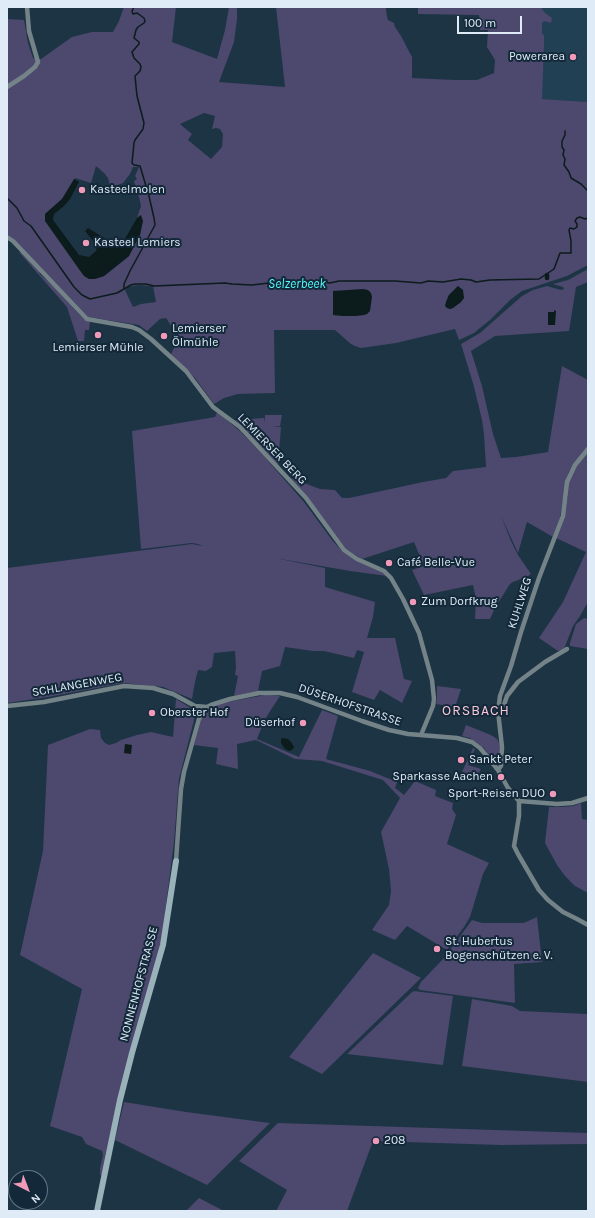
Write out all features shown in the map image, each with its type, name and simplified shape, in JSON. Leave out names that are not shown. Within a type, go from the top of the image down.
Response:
[{"type":"street","points":[[7,87],[24,76],[35,67],[38,62],[29,32],[27,7]]},
{"type":"street","name":"LEMIERSER BERG","points":[[7,237],[13,241],[87,319],[132,326],[151,339],[186,371],[214,407],[240,427],[301,493],[344,550],[357,559],[384,571],[391,578],[419,633],[432,680],[434,699],[433,706],[421,735]]},
{"type":"street","name":"KUHLWEG","points":[[498,770],[501,766],[502,747],[498,715],[500,696],[546,558],[563,516],[567,482],[575,465],[588,449]]},
{"type":"street","points":[[498,715],[502,711],[508,696],[518,682],[567,648]]},
{"type":"street","name":"SCHLANGENWEG","points":[[7,706],[44,702],[124,686],[153,688],[172,694],[195,706]]},
{"type":"street","name":"DÜSERHOFSTRASSE","points":[[195,706],[207,707],[217,703],[259,693],[280,693],[297,697],[362,722],[390,730],[421,735],[457,738],[472,742],[484,752],[498,770],[508,788],[519,801]]},
{"type":"street","points":[[195,706],[201,715]]},
{"type":"street","name":"NONNENHOFSTRASSE","points":[[97,1211],[120,1100],[163,946],[176,861],[184,772],[201,715],[207,707]]},
{"type":"street","points":[[588,798],[572,803],[557,804],[519,801],[519,816],[514,846],[536,885],[548,900],[563,912],[588,925]]},
{"type":"shaded area","points":[[124,7],[176,7],[172,42],[217,59],[225,30],[229,7],[237,8],[234,42],[219,82],[285,87],[276,7],[393,7],[386,8],[387,17],[388,20],[394,23],[412,57],[412,78],[477,80],[494,73],[495,60],[487,47],[488,30],[480,30],[479,15],[418,14],[418,7],[541,7],[544,12],[552,18],[551,23],[544,21],[542,23],[544,45],[542,99],[588,102],[588,265],[567,276],[522,291],[474,333],[459,340],[455,329],[396,343],[361,348],[351,344],[335,330],[274,330],[275,393],[238,394],[224,398],[214,404],[195,378],[171,354],[174,348],[174,340],[172,327],[166,318],[160,319],[147,331],[139,325],[88,317],[7,234],[7,19],[24,20],[28,43],[33,58],[41,59],[72,37],[92,32],[113,32]],"holes":[[[204,113],[215,116],[212,129],[220,129],[223,134],[222,147],[211,159],[188,140],[192,134],[180,124]],[[96,166],[108,178],[110,186],[123,183],[133,167],[139,167],[135,176],[137,179],[134,181],[141,206],[137,218],[141,215],[129,256],[104,276],[94,279],[45,220],[45,214],[62,199],[75,178],[91,183]],[[138,285],[153,286],[156,302],[141,304],[133,307],[125,290],[128,287]],[[458,286],[461,302],[450,309],[446,302],[449,295]]]},
{"type":"shaded area","points":[[537,7],[588,7],[588,102],[539,99],[539,53],[542,23]]},
{"type":"shaded area","points":[[74,179],[79,182],[70,199],[54,214],[53,220],[79,255],[89,257],[96,251],[97,246],[85,231],[88,228],[118,245],[122,244],[137,218],[141,215],[143,221],[140,235],[129,256],[104,276],[95,279],[89,279],[84,276],[45,221],[45,214],[62,199]]},
{"type":"shaded area","points":[[19,252],[21,252],[39,271],[40,274],[84,319],[90,322],[89,330],[85,330],[84,341],[78,341],[67,307]]},
{"type":"shaded area","points":[[588,269],[588,282],[576,287],[569,331],[495,336],[471,351],[482,386],[493,434],[501,458],[548,452],[562,366],[588,380],[588,446],[569,472],[566,480],[560,518],[553,537],[527,522],[518,553],[501,516],[518,555],[531,574],[510,584],[496,606],[490,619],[475,619],[476,599],[473,585],[424,595],[412,570],[424,566],[414,542],[362,559],[346,549],[291,478],[320,489],[335,490],[342,498],[349,498],[446,478],[453,471],[486,467],[482,420],[461,344],[480,333],[522,296],[533,290],[547,286],[561,290],[564,289],[563,287],[553,284],[568,280]]},
{"type":"shaded area","points":[[458,286],[463,290],[464,298],[453,308],[447,308],[445,306],[449,295]]},
{"type":"shaded area","points":[[368,290],[372,297],[370,311],[367,314],[356,316],[333,315],[333,291]]},
{"type":"shaded area","points":[[554,310],[556,311],[555,325],[548,325],[548,312],[554,312]]},
{"type":"shaded area","points":[[217,412],[240,431],[262,454],[304,502],[342,551],[359,562],[387,576],[275,558],[325,568],[325,587],[375,602],[373,617],[367,638],[395,638],[404,679],[412,681],[402,703],[380,690],[374,700],[352,692],[364,652],[357,650],[354,658],[324,651],[285,647],[280,666],[262,671],[258,691],[234,696],[238,676],[235,675],[235,651],[214,653],[212,667],[206,671],[198,670],[192,699],[163,687],[123,683],[7,703],[7,568],[192,544],[203,546],[192,543],[141,549],[132,431],[215,417]]},
{"type":"shaded area","points":[[265,415],[282,415],[280,426],[272,426],[281,427],[278,465],[235,420],[264,418],[265,422]]},
{"type":"shaded area","points":[[588,451],[588,602],[573,626],[564,649],[558,651],[539,638],[563,602],[586,552],[556,538],[566,499],[568,497],[566,495],[568,482],[576,466]]},
{"type":"shaded area","points":[[584,618],[588,619],[588,649],[570,646],[576,624]]},
{"type":"shaded area","points":[[437,686],[461,689],[455,707],[436,704]]},
{"type":"shaded area","points":[[266,695],[280,696],[265,719],[257,739],[299,757],[322,710],[338,716],[326,759],[370,771],[397,782],[395,788],[404,795],[415,781],[436,790],[435,796],[453,803],[452,809],[456,815],[447,844],[489,863],[483,874],[470,917],[447,950],[407,926],[395,940],[372,930],[389,905],[391,891],[389,869],[381,832],[400,798],[383,780],[322,761],[295,759],[256,740],[237,744],[238,769],[216,764],[218,748],[194,745],[201,719],[208,709],[226,702]]},
{"type":"shaded area","points":[[176,699],[189,707],[195,716],[179,779],[174,842],[161,945],[103,1179],[100,1174],[103,1155],[102,1151],[86,1144],[82,1137],[50,1126],[82,989],[20,955],[43,851],[48,745],[90,729],[100,730],[101,738],[109,745],[137,735],[151,732],[173,737]]},
{"type":"shaded area","points":[[466,725],[497,739],[500,745],[499,762],[496,764],[484,748],[470,738],[462,736]]},
{"type":"shaded area","points":[[281,739],[288,739],[291,742],[294,747],[293,749],[290,751],[285,749],[281,743]]},
{"type":"shaded area","points":[[125,744],[132,745],[131,754],[124,753]]},
{"type":"shaded area","points":[[473,748],[475,749],[468,765],[481,769],[476,778],[462,772]]},
{"type":"shaded area","points":[[581,803],[582,819],[588,820],[588,893],[575,886],[565,876],[545,843],[549,807],[573,806]]},
{"type":"shaded area","points":[[537,917],[542,962],[514,964],[515,1003],[420,990],[418,988],[421,982],[444,958],[472,920],[482,923],[523,923]]},
{"type":"shaded area","points":[[373,953],[421,978],[322,1074],[289,1057]]},
{"type":"shaded area","points":[[414,991],[453,996],[443,1065],[347,1054],[411,993]]},
{"type":"shaded area","points":[[472,999],[512,1006],[520,1011],[588,1014],[588,1082],[462,1066]]},
{"type":"shaded area","points":[[124,1102],[270,1123],[207,1185],[115,1140]]},
{"type":"shaded area","points":[[278,1123],[588,1133],[588,1144],[501,1145],[373,1141],[347,1211],[276,1211],[287,1190],[239,1161]]},
{"type":"shaded area","points":[[199,1198],[224,1211],[186,1211]]},
{"type":"waterway","points":[[124,288],[124,284],[130,271],[155,225],[149,196],[140,166],[132,163],[134,143],[143,129],[144,123],[137,96],[135,76],[140,71],[141,67],[134,58],[132,52],[139,44],[139,42],[134,38],[136,30],[145,21],[144,18],[137,13],[133,14],[132,11],[134,7]]},
{"type":"waterway","points":[[565,131],[562,141],[562,147],[564,150],[563,155],[565,159],[564,165],[571,178],[581,184],[588,191]]},
{"type":"waterway","name":"Selzerbeek","points":[[7,198],[17,208],[24,221],[31,226],[74,287],[82,295],[90,299],[117,293],[135,284],[154,286],[225,283],[252,285],[269,283],[330,283],[339,281],[395,281],[421,283],[428,281],[443,282],[461,279],[476,282],[490,280],[539,279],[554,269],[560,253],[571,253],[569,230],[570,228],[574,229],[577,227],[575,221],[577,218],[588,218]]},
{"type":"place","name":"Powerarea","points":[[573,57]]},
{"type":"place","name":"Kasteelmolen","points":[[82,190]]},
{"type":"place","name":"Kasteel Lemiers","points":[[86,243]]},
{"type":"place","name":"Lemierser Mühle","points":[[98,335]]},
{"type":"place","name":"Lemierser Ölmühle","points":[[164,336]]},
{"type":"place","name":"Café Belle-Vue","points":[[389,563]]},
{"type":"place","name":"Zum Dorfkrug","points":[[413,602]]},
{"type":"place","name":"Oberster Hof","points":[[152,713]]},
{"type":"place","name":"Düserhof","points":[[303,723]]},
{"type":"place","name":"Sankt Peter","points":[[461,760]]},
{"type":"place","name":"Sparkasse Aachen","points":[[501,777]]},
{"type":"place","name":"Sport-Reisen DUO","points":[[553,794]]},
{"type":"place","name":"St. Hubertus Bogenschützen e. V.","points":[[437,949]]},
{"type":"place","name":"208","points":[[376,1141]]},
{"type":"district","name":"ORSBACH","points":[[476,711]]}]
